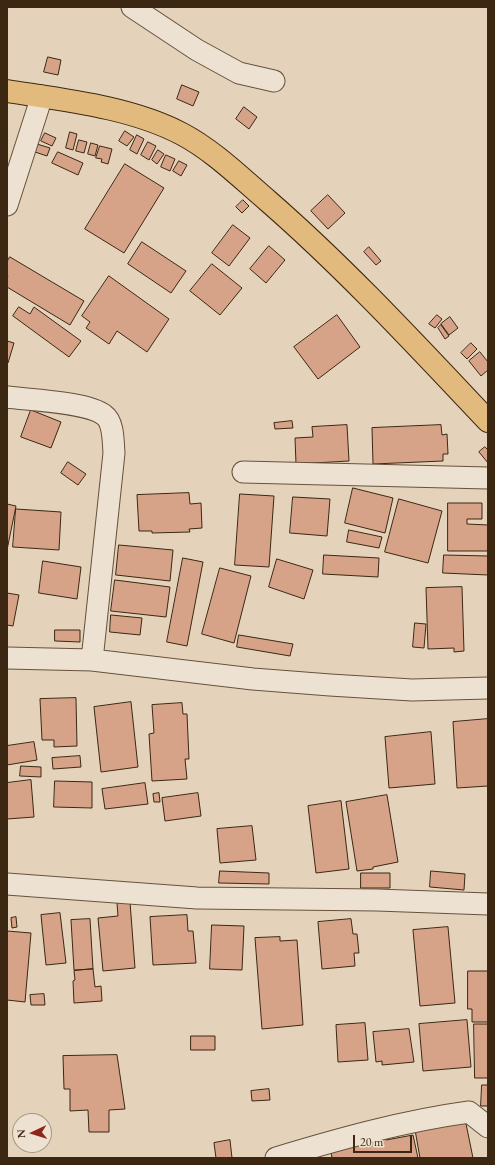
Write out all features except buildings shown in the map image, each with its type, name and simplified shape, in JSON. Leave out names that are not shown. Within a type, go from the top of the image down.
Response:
[{"type":"main road","points":[[7,91],[120,111],[157,122],[183,134],[213,154],[304,233],[408,336],[488,421]]},
{"type":"street","points":[[132,7],[197,50],[239,72],[274,80]]},
{"type":"street","points":[[7,205],[42,96]]},
{"type":"street","points":[[7,397],[87,407],[105,416],[113,430],[114,453],[92,660]]},
{"type":"street","points":[[243,472],[488,478]]},
{"type":"street","points":[[7,658],[92,660],[253,679],[330,685],[412,690],[488,688]]},
{"type":"street","points":[[7,884],[197,898],[377,900],[488,904]]},
{"type":"street","points":[[276,1158],[380,1129],[469,1112],[488,1127]]}]
